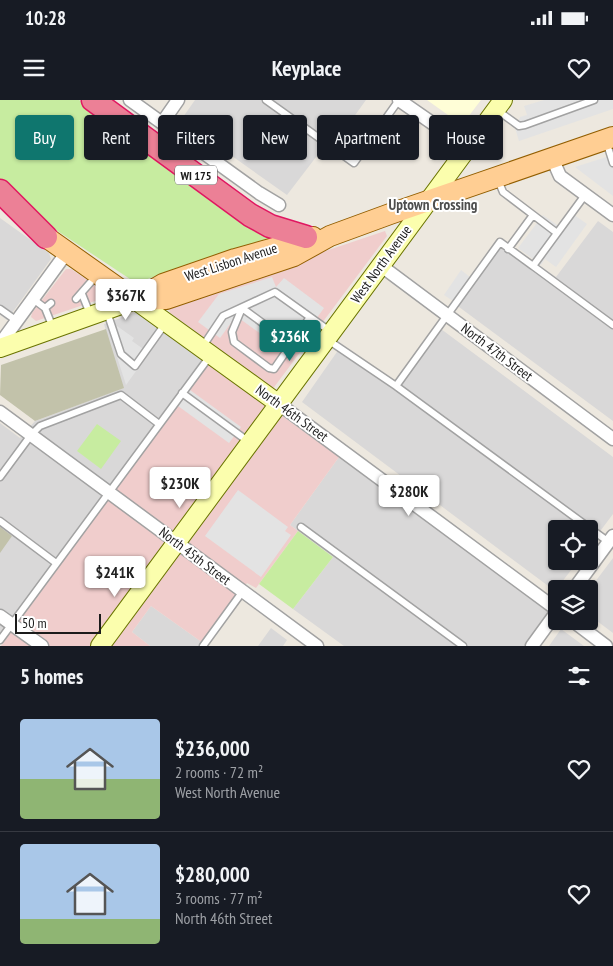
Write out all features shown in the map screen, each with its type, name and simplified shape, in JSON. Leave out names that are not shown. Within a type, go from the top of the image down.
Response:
[{"type":"highway","name":"WI 175","points":[[93,100],[250,215],[270,226],[306,237]]},
{"type":"highway","points":[[0,191],[46,237]]},
{"type":"main road","name":"West Lisbon Avenue","points":[[135,300],[166,299],[294,256],[330,236],[427,200],[609,138]]},
{"type":"main road","name":"West North Avenue","points":[[100,646],[330,336],[427,200],[459,160]]},
{"type":"main road","name":"West Lisbon Avenue","points":[[0,346],[135,300],[163,284],[306,237],[330,236]]},
{"type":"main road","name":"North 46th Street","points":[[46,237],[279,404]]},
{"type":"street","points":[[130,100],[158,119]]},
{"type":"street","points":[[167,115],[178,100]]},
{"type":"street","points":[[399,100],[429,121]]},
{"type":"street","points":[[552,158],[560,176],[612,213]]},
{"type":"street","points":[[214,160],[264,197],[279,205]]},
{"type":"street","name":"North 46th Street","points":[[0,204],[46,237]]},
{"type":"street","points":[[0,346],[67,252]]},
{"type":"street","name":"North 47th Street","points":[[380,265],[613,439]]},
{"type":"street","name":"North 46th Street","points":[[279,404],[548,603]]},
{"type":"street","name":"North 45th Street","points":[[0,412],[317,646]]},
{"type":"street","points":[[581,580],[611,541]]},
{"type":"street","points":[[0,616],[42,646]]},
{"type":"street","points":[[532,646],[548,624]]},
{"type":"street","points":[[585,630],[606,646]]},
{"type":"lane","points":[[266,100],[354,163],[399,100]]},
{"type":"lane","points":[[500,105],[519,126],[594,100]]},
{"type":"lane","points":[[609,138],[613,163]]},
{"type":"lane","points":[[497,176],[503,192],[557,233]]},
{"type":"lane","points":[[533,266],[586,195]]},
{"type":"lane","points":[[508,249],[533,215]]},
{"type":"lane","points":[[396,386],[500,242],[613,325]]},
{"type":"lane","points":[[75,297],[82,294],[98,274]]},
{"type":"lane","points":[[0,640],[182,393],[223,316],[275,292],[310,317],[330,336],[396,386],[611,541]]},
{"type":"lane","points":[[82,294],[99,313],[122,354],[135,366],[166,322]]},
{"type":"lane","points":[[33,299],[45,308],[54,329]]},
{"type":"lane","points":[[45,308],[52,305]]},
{"type":"lane","points":[[242,308],[232,332],[234,342],[274,370],[310,317]]},
{"type":"lane","points":[[242,308],[291,344]]},
{"type":"lane","points":[[0,309],[17,321]]},
{"type":"lane","points":[[182,393],[250,442]]},
{"type":"lane","points":[[0,477],[31,435],[40,426],[121,395],[159,424]]},
{"type":"lane","points":[[0,521],[56,563]]},
{"type":"lane","points":[[301,527],[463,646]]},
{"type":"lane","points":[[202,646],[242,591]]},
{"type":"shaded area","points":[[195,100],[366,100],[355,115],[317,115],[317,156],[287,195],[233,157],[233,115],[184,115]]},
{"type":"shaded area","points":[[427,100],[481,100],[470,115],[448,115]]},
{"type":"shaded area","points":[[544,100],[613,100],[613,109],[519,141],[515,128],[520,117],[527,115],[524,106]]},
{"type":"shaded area","points":[[613,155],[613,196],[575,167]]},
{"type":"shaded area","points":[[570,212],[587,224],[556,267],[545,259],[541,265],[518,248],[543,215],[560,227]]},
{"type":"shaded area","points":[[0,218],[49,253],[51,259],[7,320],[0,315]]},
{"type":"shaded area","points":[[598,221],[613,232],[613,421],[455,304],[500,242],[512,246],[556,277]]},
{"type":"shaded area","points":[[385,231],[387,236],[263,402],[339,457],[290,525],[298,531],[256,588],[247,583],[203,643],[151,606],[132,632],[150,646],[1,646],[219,349],[170,313],[168,304]]},
{"type":"shaded area","points":[[66,269],[71,269],[104,291],[104,298],[36,321],[31,317],[32,313]]},
{"type":"shaded area","points":[[461,270],[470,277],[453,301],[444,295]]},
{"type":"shaded area","points":[[272,277],[276,287],[284,278],[324,308],[290,355],[236,316],[220,338],[198,322],[219,294]]},
{"type":"shaded area","points":[[137,312],[209,361],[0,644],[0,423],[20,438],[35,421],[123,388],[104,324]]},
{"type":"shaded area","points":[[117,326],[134,338],[132,341],[149,353],[126,385],[108,329]]},
{"type":"shaded area","points":[[106,329],[124,388],[35,421],[0,395],[1,365]]},
{"type":"shaded area","points":[[441,329],[613,457],[613,514],[598,534],[598,520],[548,520],[548,570],[571,570],[563,580],[548,580],[548,586],[302,402],[339,349],[395,389]]},
{"type":"shaded area","points":[[190,390],[241,427],[229,443],[178,406]]},
{"type":"shaded area","points":[[339,457],[548,610],[548,614],[525,646],[344,646],[293,609],[333,557],[290,525]]},
{"type":"shaded area","points":[[238,490],[288,527],[285,531],[291,535],[261,577],[205,536]]},
{"type":"shaded area","points":[[0,527],[12,536],[0,553]]},
{"type":"shaded area","points":[[613,558],[613,633],[598,622],[596,580]]},
{"type":"shaded area","points":[[151,606],[203,643],[201,646],[150,646],[132,632]]},
{"type":"shaded area","points":[[271,628],[287,640],[283,646],[258,646]]},
{"type":"shaded area","points":[[560,630],[562,630],[584,646],[549,646]]},
{"type":"green space","points":[[0,100],[79,100],[102,115],[84,115],[84,160],[148,160],[148,146],[158,152],[158,160],[170,160],[285,236],[233,249],[136,283],[44,222],[0,179]]},
{"type":"green space","points":[[97,424],[121,441],[101,469],[77,451]]},
{"type":"green space","points":[[298,531],[333,557],[293,609],[259,584]]},
{"type":"district","name":"Uptown Crossing","points":[[433,204]]}]
